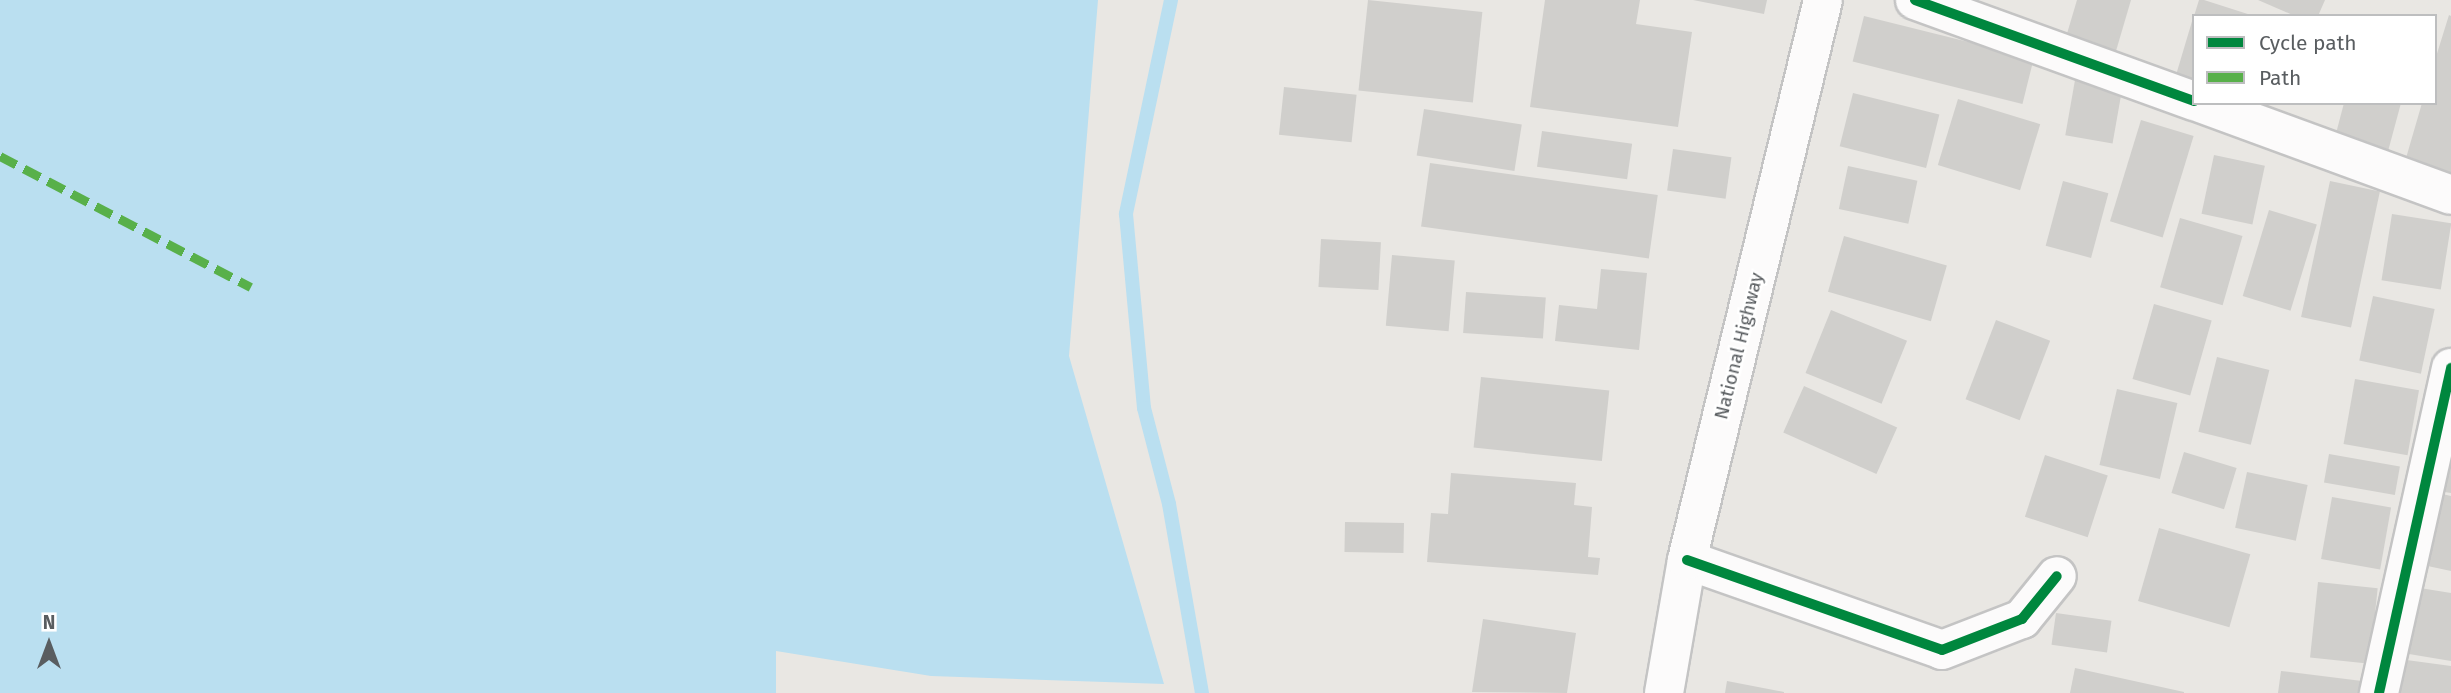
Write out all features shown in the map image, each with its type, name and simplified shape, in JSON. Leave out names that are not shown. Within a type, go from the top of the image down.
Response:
[{"type":"street","name":"National Highway","points":[[1664,693],[1687,560],[1823,0]]},
{"type":"street","points":[[1916,0],[2192,100]]},
{"type":"street","points":[[2205,105],[2451,195]]},
{"type":"street","points":[[2379,693],[2451,368]]},
{"type":"street","points":[[1687,560],[1942,650],[2022,619],[2057,576]]},
{"type":"water","points":[[0,0],[1098,0],[1069,356],[1164,684],[931,676],[776,651],[776,693],[0,693]]},
{"type":"building","points":[[1368,0],[1482,12],[1473,103],[1358,91]]},
{"type":"building","points":[[1545,0],[1640,0],[1636,24],[1692,32],[1678,127],[1530,107]]},
{"type":"building","points":[[1693,0],[1767,0],[1764,14]]},
{"type":"building","points":[[2077,0],[2131,0],[2116,51],[2066,37]]},
{"type":"building","points":[[2199,0],[2204,0],[2248,14],[2195,14]]},
{"type":"building","points":[[2258,0],[2325,0],[2319,14],[2290,14]]},
{"type":"building","points":[[2449,15],[2451,179],[2404,165],[2421,105],[2437,105],[2437,54]]},
{"type":"building","points":[[1864,16],[2034,58],[2022,104],[1853,62]]},
{"type":"building","points":[[2192,21],[2192,80],[2176,75]]},
{"type":"building","points":[[2075,80],[2122,88],[2113,143],[2065,135]]},
{"type":"building","points":[[1284,87],[1357,95],[1352,142],[1279,135]]},
{"type":"building","points":[[1853,93],[1939,115],[1926,168],[1840,146]]},
{"type":"building","points":[[1958,99],[2040,124],[2020,190],[1938,165]]},
{"type":"building","points":[[2343,105],[2400,105],[2387,155],[2334,141]]},
{"type":"building","points":[[1424,109],[1522,124],[1514,171],[1417,155]]},
{"type":"building","points":[[2141,120],[2194,136],[2163,237],[2110,221]]},
{"type":"building","points":[[1542,131],[1632,144],[1627,179],[1537,167]]},
{"type":"building","points":[[1673,149],[1731,157],[1726,199],[1667,191]]},
{"type":"building","points":[[2214,155],[2265,166],[2252,225],[2202,214]]},
{"type":"building","points":[[1430,163],[1658,195],[1649,258],[1421,226]]},
{"type":"building","points":[[1848,166],[1917,181],[1908,224],[1839,209]]},
{"type":"building","points":[[2063,181],[2108,193],[2091,258],[2046,246]]},
{"type":"building","points":[[2330,181],[2380,192],[2351,328],[2301,317]]},
{"type":"building","points":[[2269,210],[2317,225],[2291,311],[2243,296]]},
{"type":"building","points":[[2392,214],[2451,223],[2441,290],[2382,280]]},
{"type":"building","points":[[2180,218],[2242,236],[2223,305],[2160,287]]},
{"type":"building","points":[[1844,236],[1947,265],[1931,321],[1828,292]]},
{"type":"building","points":[[1321,239],[1381,242],[1378,290],[1318,287]]},
{"type":"building","points":[[1392,255],[1455,260],[1449,331],[1386,326]]},
{"type":"building","points":[[1601,269],[1647,273],[1639,350],[1555,341],[1559,305],[1597,309]]},
{"type":"building","points":[[1466,292],[1546,298],[1543,338],[1463,333]]},
{"type":"building","points":[[2373,296],[2435,309],[2421,374],[2359,361]]},
{"type":"building","points":[[2154,304],[2212,321],[2190,396],[2133,379]]},
{"type":"building","points":[[1831,310],[1907,341],[1882,404],[1806,373]]},
{"type":"building","points":[[1996,320],[2050,341],[2020,420],[1966,399]]},
{"type":"building","points":[[2217,357],[2269,370],[2251,445],[2198,432]]},
{"type":"building","points":[[1481,377],[1609,390],[1602,461],[1474,448]]},
{"type":"building","points":[[2355,379],[2419,390],[2408,455],[2344,444]]},
{"type":"building","points":[[1804,386],[1897,427],[1876,474],[1783,433]]},
{"type":"building","points":[[2117,389],[2177,403],[2160,479],[2099,465]]},
{"type":"building","points":[[2451,435],[2451,493],[2438,491]]},
{"type":"building","points":[[2184,452],[2237,468],[2224,509],[2171,493]]},
{"type":"building","points":[[2329,454],[2400,467],[2395,495],[2324,483]]},
{"type":"building","points":[[2045,455],[2108,475],[2088,537],[2025,517]]},
{"type":"building","points":[[2247,472],[2308,485],[2296,541],[2235,528]]},
{"type":"building","points":[[1451,473],[1576,483],[1574,505],[1592,507],[1588,557],[1600,558],[1598,575],[1427,562],[1431,513],[1448,514]]},
{"type":"building","points":[[2438,493],[2451,496],[2451,571],[2423,565]]},
{"type":"building","points":[[2332,497],[2391,507],[2380,569],[2321,559]]},
{"type":"building","points":[[1345,522],[1404,523],[1403,553],[1344,552]]},
{"type":"building","points":[[2159,528],[2250,554],[2229,627],[2138,601]]},
{"type":"building","points":[[2318,582],[2378,588],[2370,664],[2310,658]]},
{"type":"building","points":[[2420,588],[2451,593],[2451,661],[2409,654]]},
{"type":"building","points":[[2056,613],[2111,621],[2107,652],[2052,645]]},
{"type":"building","points":[[1483,619],[1576,633],[1567,693],[1472,692]]},
{"type":"building","points":[[2399,659],[2451,666],[2451,693],[2394,693]]},
{"type":"building","points":[[2075,668],[2184,692],[2184,693],[2070,693]]},
{"type":"building","points":[[2281,671],[2362,681],[2360,693],[2278,693]]},
{"type":"building","points":[[1727,681],[1784,692],[1784,693],[1725,693]]},
{"type":"waterway","points":[[1171,0],[1126,214],[1144,408],[1169,504],[1202,693]]},
{"type":"marked path","points":[[0,156],[251,287]]},
{"type":"cycle path","points":[[1915,0],[2192,100]]},
{"type":"cycle path","points":[[2379,693],[2451,368]]},
{"type":"cycle path","points":[[1687,560],[1942,650],[2022,619],[2057,576]]}]
